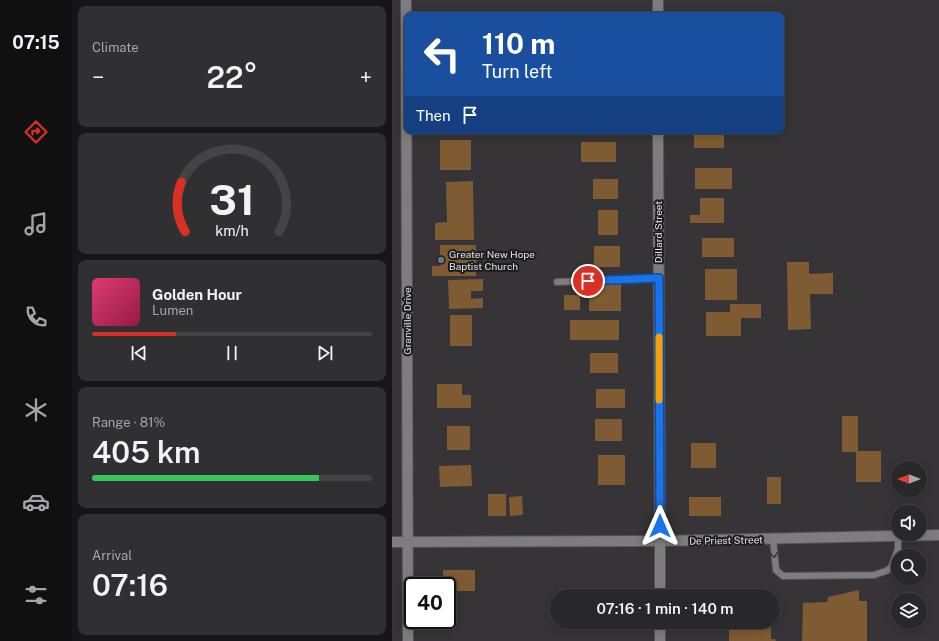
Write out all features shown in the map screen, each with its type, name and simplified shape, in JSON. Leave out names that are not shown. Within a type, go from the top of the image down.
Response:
[{"type":"street","name":"Granville Drive","points":[[406,0],[406,12]]},
{"type":"street","points":[[658,0],[658,12]]},
{"type":"street","name":"Granville Drive","points":[[406,134],[408,641]]},
{"type":"street","name":"Dillard Street","points":[[658,134],[660,589]]},
{"type":"street","name":"De Priest Street","points":[[927,535],[939,535]]},
{"type":"street","name":"De Priest Street","points":[[392,542],[660,541],[891,536]]},
{"type":"street","points":[[660,629],[660,641]]},
{"type":"lane","points":[[557,282],[659,278]]},
{"type":"lane","points":[[773,539],[776,570],[783,576],[880,574],[891,568],[898,549],[898,541]]},
{"type":"building","points":[[597,134],[619,134],[619,135]]},
{"type":"building","points":[[694,134],[724,134],[724,148],[694,148]]},
{"type":"building","points":[[440,140],[471,140],[471,170],[440,170]]},
{"type":"building","points":[[581,142],[616,142],[616,162],[581,162]]},
{"type":"building","points":[[695,168],[732,168],[732,189],[695,189]]},
{"type":"building","points":[[593,179],[618,179],[618,199],[593,199]]},
{"type":"building","points":[[473,181],[474,240],[435,240],[435,223],[447,222],[446,182]]},
{"type":"building","points":[[700,198],[724,198],[724,223],[690,223],[690,215],[700,215]]},
{"type":"building","points":[[598,210],[618,210],[618,235],[598,235]]},
{"type":"building","points":[[702,238],[734,238],[734,257],[702,257]]},
{"type":"building","points":[[440,245],[476,245],[476,276],[432,276],[432,266],[440,266]]},
{"type":"building","points":[[594,246],[620,246],[620,267],[594,267]]},
{"type":"building","points":[[787,262],[809,262],[809,274],[833,273],[833,294],[810,294],[811,329],[788,330]]},
{"type":"building","points":[[705,269],[737,269],[737,300],[705,300]]},
{"type":"building","points":[[483,279],[483,291],[471,291],[471,299],[483,298],[483,308],[449,309],[448,280]]},
{"type":"building","points":[[589,284],[621,284],[621,311],[589,311]]},
{"type":"building","points":[[564,295],[580,295],[580,310],[564,310]]},
{"type":"building","points":[[730,304],[761,304],[761,318],[741,318],[741,336],[706,336],[706,312],[730,312]]},
{"type":"building","points":[[450,315],[472,315],[472,346],[450,346]]},
{"type":"building","points":[[570,320],[619,320],[619,340],[570,340]]},
{"type":"building","points":[[590,353],[618,353],[618,373],[590,373]]},
{"type":"building","points":[[437,384],[462,384],[462,395],[471,395],[471,408],[437,408]]},
{"type":"building","points":[[596,389],[625,389],[625,408],[596,408]]},
{"type":"building","points":[[842,416],[858,416],[858,451],[881,451],[881,482],[856,482],[856,452],[842,452]]},
{"type":"building","points":[[595,419],[622,419],[622,441],[595,441]]},
{"type":"building","points":[[447,426],[470,426],[470,450],[447,450]]},
{"type":"building","points":[[691,443],[716,443],[716,468],[691,468]]},
{"type":"building","points":[[598,455],[625,455],[625,485],[598,485]]},
{"type":"building","points":[[471,465],[472,486],[440,487],[439,466]]},
{"type":"building","points":[[767,477],[781,477],[781,504],[767,504]]},
{"type":"building","points":[[488,494],[506,494],[506,516],[488,516]]},
{"type":"building","points":[[522,496],[523,515],[510,516],[509,497]]},
{"type":"building","points":[[689,497],[721,497],[721,516],[689,516]]},
{"type":"building","points":[[443,570],[475,570],[475,591],[456,591],[456,577],[443,577]]},
{"type":"building","points":[[859,590],[859,601],[867,601],[867,641],[802,641],[803,603],[827,602],[828,597]]},
{"type":"building","points":[[729,629],[771,629],[771,639],[775,639],[776,641],[729,641]]},
{"type":"slow traffic","points":[[659,337],[659,400]]},
{"type":"place","name":"Greater New Hope Baptist Church","points":[[441,260]]},
{"type":"route","points":[[588,281],[659,278],[660,526]]}]
